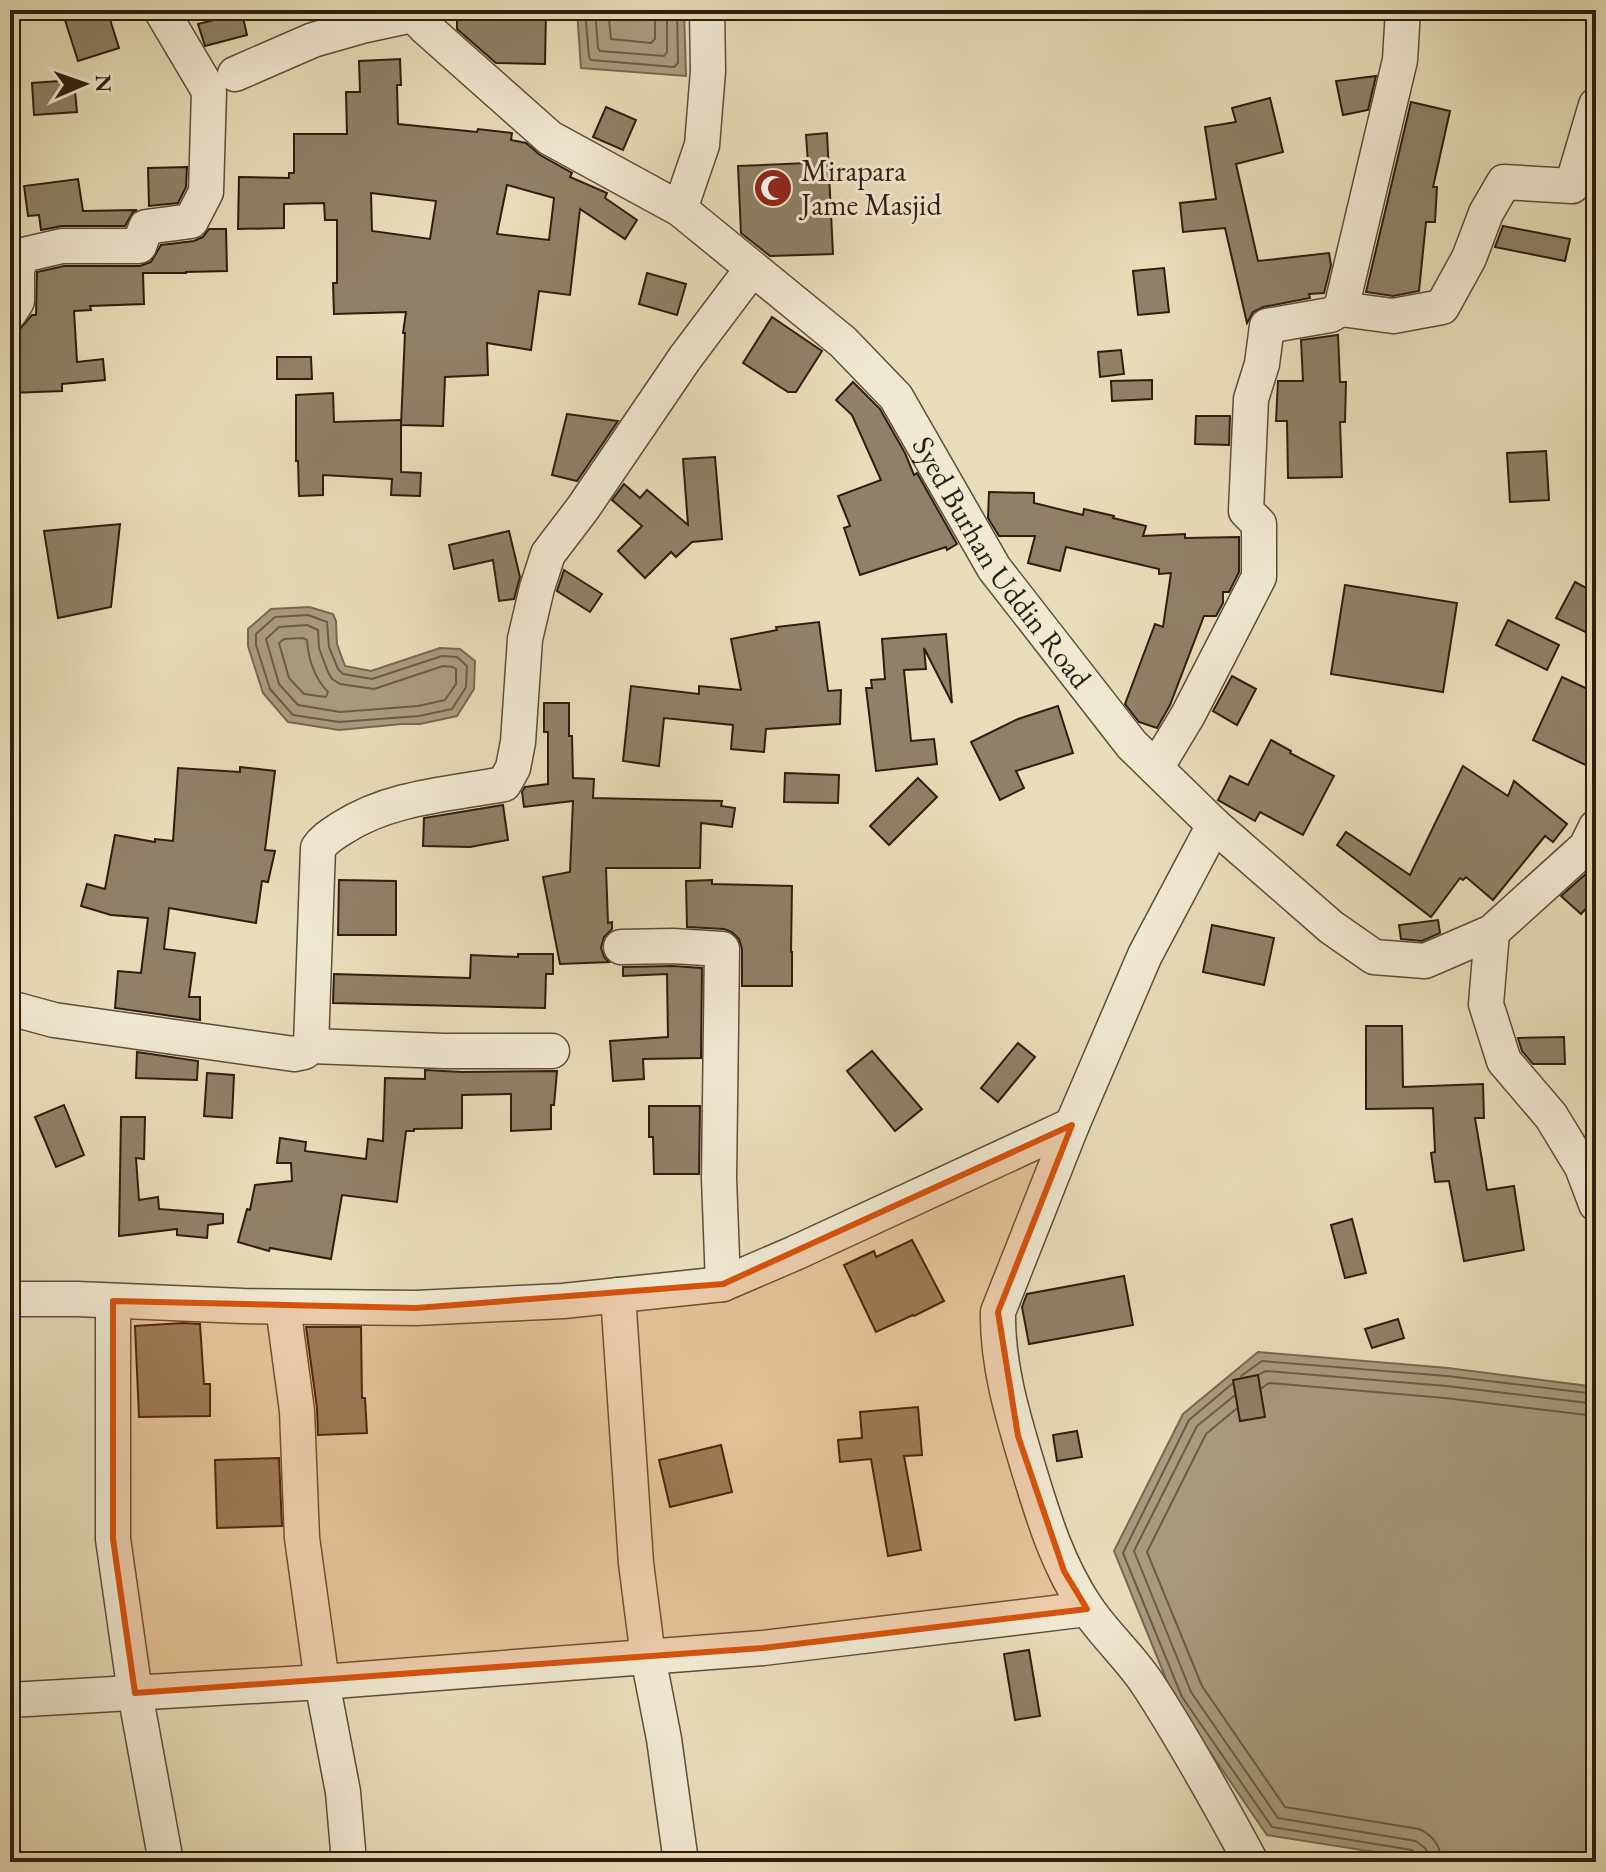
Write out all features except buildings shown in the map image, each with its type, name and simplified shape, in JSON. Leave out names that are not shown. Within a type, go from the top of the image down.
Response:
[{"type":"street","points":[[10,312],[17,301],[17,269],[23,255],[62,246],[139,246],[146,227],[191,221],[206,192],[209,91],[161,10]]},
{"type":"street","points":[[680,209],[702,145],[708,71],[707,10]]},
{"type":"street","points":[[1341,309],[1400,60],[1403,10]]},
{"type":"street","points":[[235,74],[313,40],[411,12]]},
{"type":"street","name":"Syed Burhan Uddin Road","points":[[411,12],[550,138],[680,209],[843,342],[896,397],[994,568],[1132,745],[1214,825],[1331,927],[1374,957],[1425,961],[1492,932],[1586,847],[1596,827]]},
{"type":"street","points":[[1156,768],[1188,715],[1259,577],[1259,524],[1246,511],[1251,399],[1262,364],[1267,326],[1330,315],[1341,309],[1393,316],[1442,307],[1469,258],[1486,213],[1504,182],[1572,186],[1596,105]]},
{"type":"street","points":[[311,1046],[318,848],[323,840],[359,817],[401,802],[504,784],[513,768],[518,742],[525,639],[548,554],[685,358],[752,269]]},
{"type":"street","points":[[1214,825],[1145,955],[1072,1125],[998,1312],[998,1335],[1018,1436],[1046,1526],[1064,1571],[1087,1609],[1145,1679],[1192,1754],[1251,1862]]},
{"type":"street","points":[[1492,932],[1486,1004],[1504,1061],[1551,1116],[1582,1167],[1596,1204]]},
{"type":"street","points":[[621,947],[722,949],[719,1178],[723,1284]]},
{"type":"street","points":[[10,1008],[54,1020],[294,1054],[304,1052],[311,1046],[552,1051]]},
{"type":"street","points":[[10,1299],[416,1308],[563,1301],[723,1284],[1072,1125]]},
{"type":"street","points":[[618,1295],[636,1563],[681,1862]]},
{"type":"street","points":[[113,1301],[113,1539],[135,1693],[166,1862]]},
{"type":"street","points":[[283,1307],[297,1411],[302,1538],[322,1682],[343,1792],[349,1862]]},
{"type":"street","points":[[10,1700],[322,1682],[763,1648],[1087,1609]]},
{"type":"highlighted area","points":[[1072,1125],[998,1312],[1018,1436],[1064,1571],[1087,1609],[763,1648],[135,1693],[113,1539],[113,1301],[416,1308],[723,1284]]},
{"type":"water","points":[[577,10],[684,10],[686,76],[581,68]]},
{"type":"water","points":[[309,607],[333,614],[337,644],[345,666],[371,671],[440,648],[460,649],[475,661],[474,689],[457,716],[420,724],[339,730],[288,722],[263,693],[248,646],[248,629],[271,609]]},
{"type":"water","points":[[1258,1352],[1448,1368],[1596,1387],[1596,1862],[1447,1862],[1267,1835],[1175,1701],[1114,1551],[1183,1414]]},
{"type":"place","name":"Mirapara Jame Masjid","points":[[773,188]]}]
